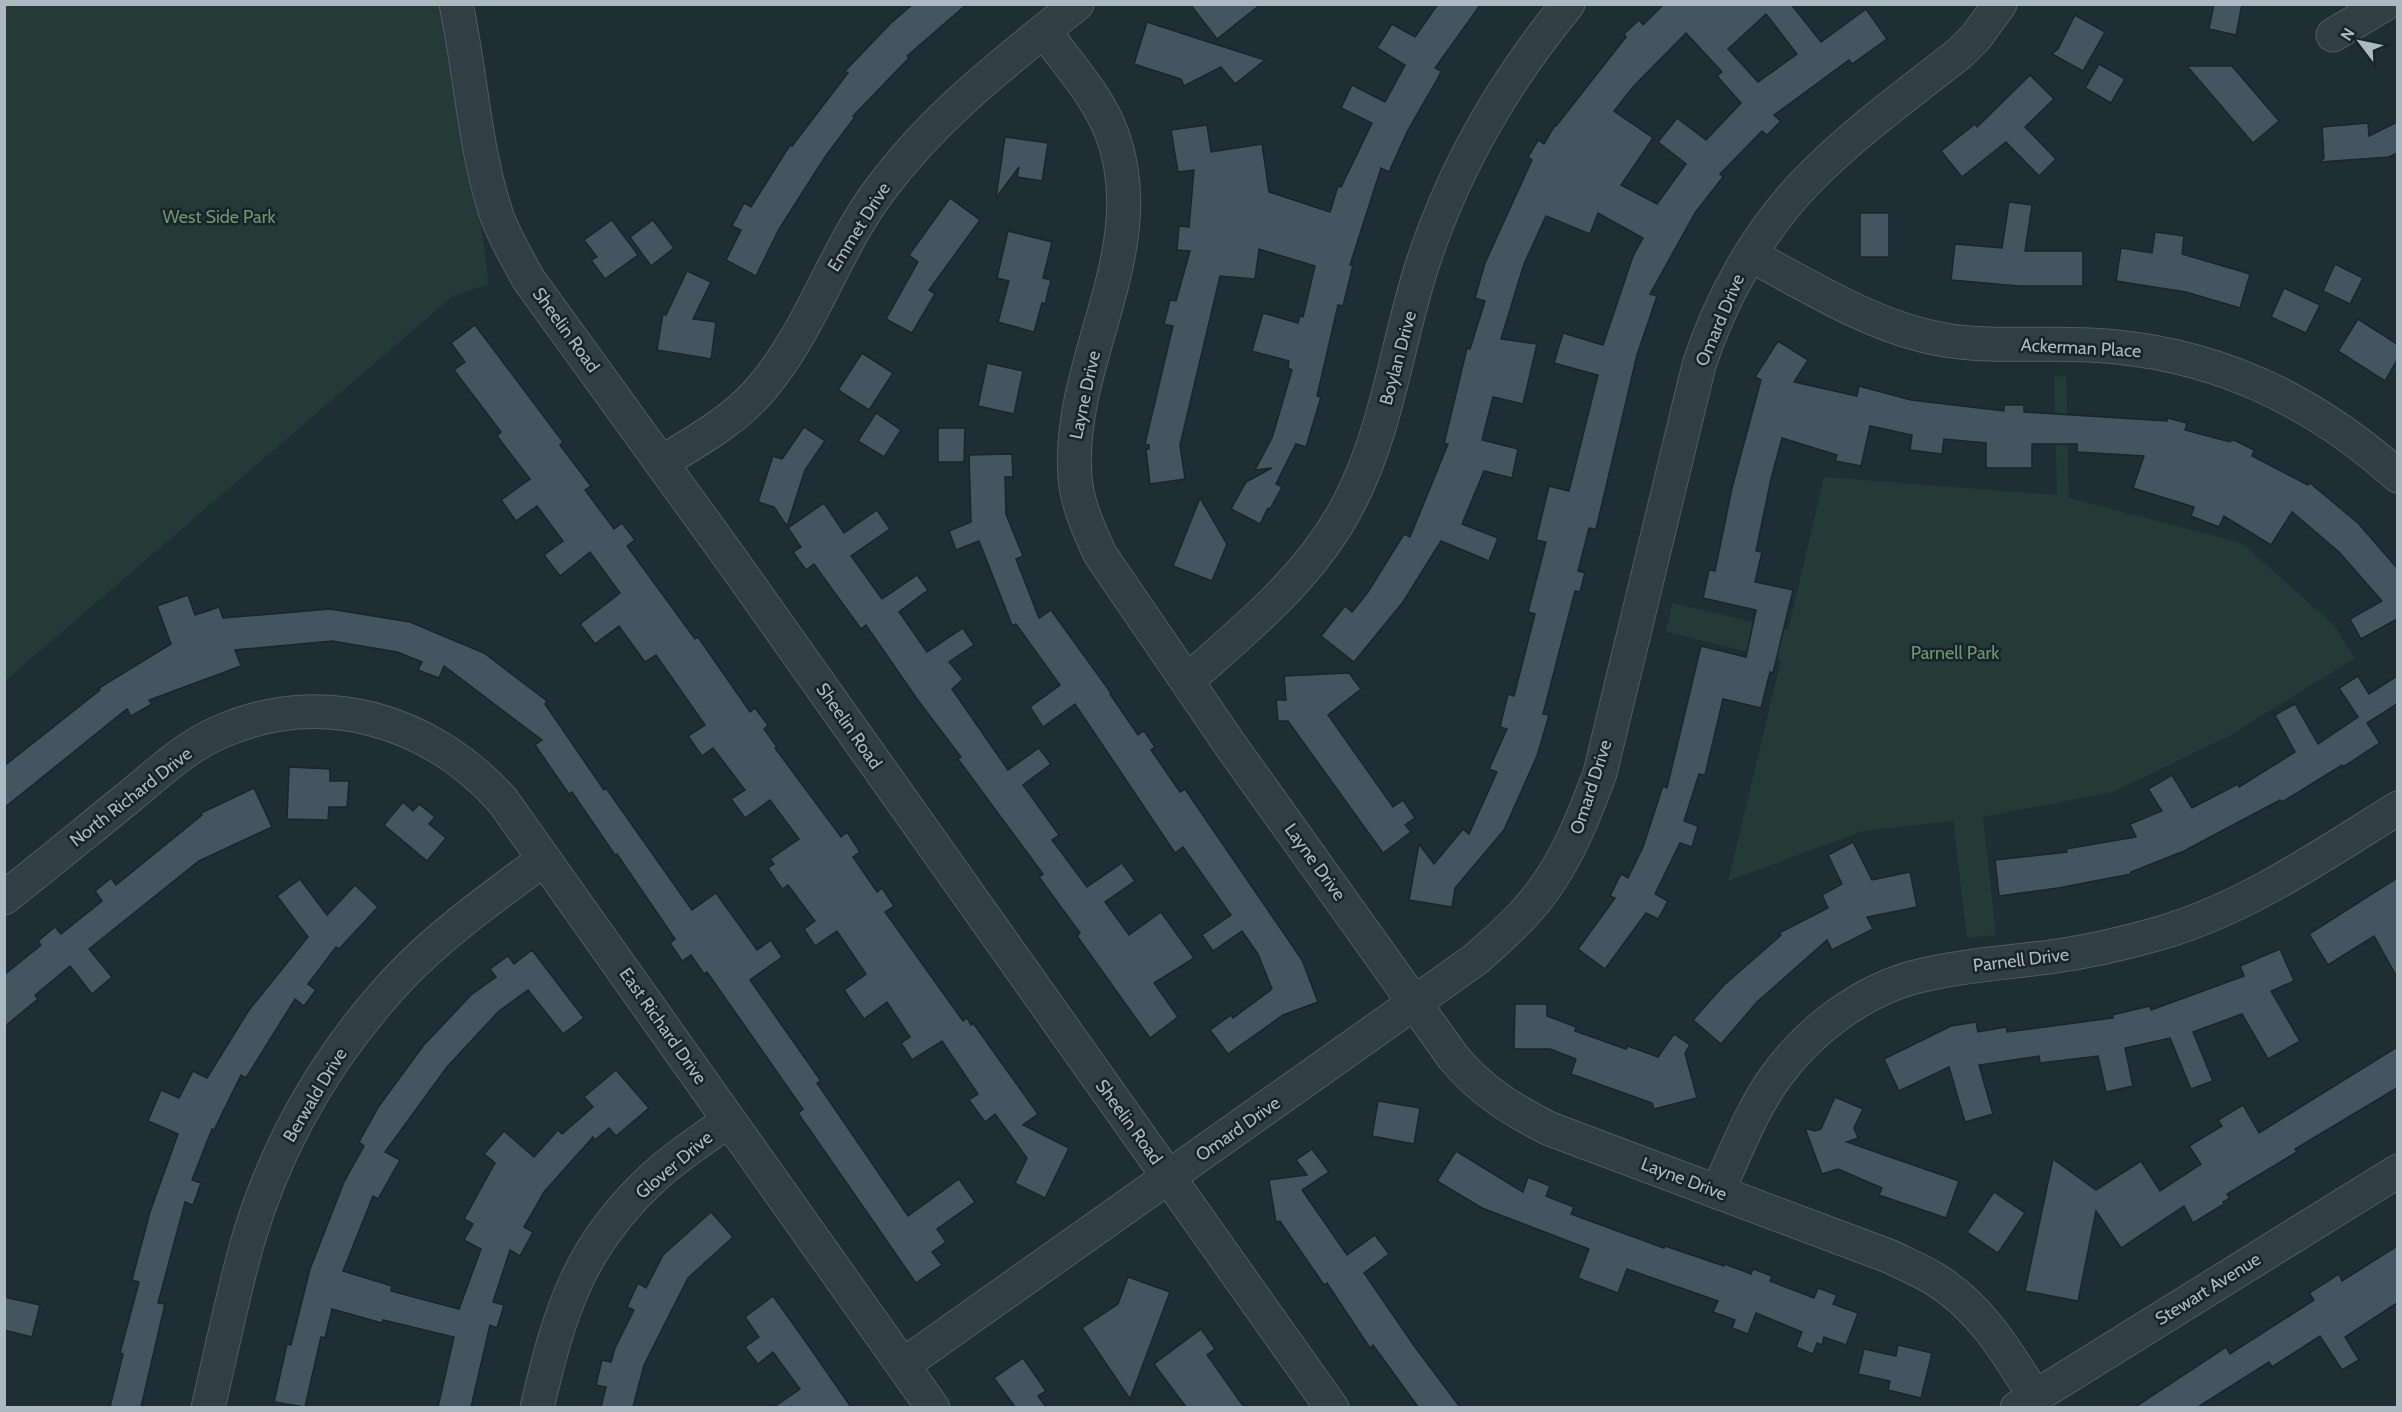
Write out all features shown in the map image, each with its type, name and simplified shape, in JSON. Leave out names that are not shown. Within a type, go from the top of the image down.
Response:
[{"type":"street","name":"Sheelin Road","points":[[456,4],[485,175],[497,215],[511,248],[529,280],[662,462],[1332,1407]]},
{"type":"street","name":"Emmet Drive","points":[[662,462],[725,423],[759,390],[785,356],[807,320],[855,227],[903,160],[960,100],[1077,4]]},
{"type":"street","name":"Boylan Drive","points":[[1187,681],[1292,585],[1322,548],[1348,506],[1377,436],[1420,272],[1458,172],[1507,84],[1568,4]]},
{"type":"street","name":"Omard Drive","points":[[903,1365],[1476,959],[1521,918],[1540,895],[1569,850],[1582,823],[1600,773],[1700,365],[1707,342],[1728,295],[1766,231],[1806,182],[1846,145],[1960,53],[1976,37],[2000,4]]},
{"type":"street","points":[[2333,35],[2385,4]]},
{"type":"street","name":"Layne Drive","points":[[1044,31],[1104,117],[1112,135],[1124,190],[1124,216],[1119,255],[1078,415],[1074,444],[1078,498],[1087,527],[1100,555],[1415,1003],[1463,1069],[1486,1092],[1513,1110],[1550,1129],[1891,1257],[1934,1278],[1961,1299],[1988,1327],[2026,1402]]},
{"type":"street","name":"Ackerman Place","points":[[1750,255],[1857,312],[1911,332],[1974,343],[2088,344],[2122,347],[2199,362],[2235,373],[2298,403],[2326,420],[2371,452],[2397,476]]},
{"type":"street","name":"North Richard Drive","points":[[4,898],[181,754],[220,732],[262,718],[301,711],[340,714]]},
{"type":"street","name":"East Richard Drive","points":[[340,714],[384,721],[423,736],[455,756],[487,782],[503,801],[933,1407]]},
{"type":"street","name":"Parnell Drive","points":[[1717,1192],[1763,1095],[1777,1074],[1814,1033],[1836,1016],[1876,992],[1910,979],[1955,968],[2098,950],[2209,916],[2247,898],[2397,808]]},
{"type":"street","name":"Berwald Drive","points":[[208,1407],[248,1243],[282,1151],[309,1098],[349,1038],[401,976],[453,928],[544,859]]},
{"type":"street","name":"Glover Drive","points":[[537,1407],[554,1337],[565,1304],[591,1251],[608,1227],[643,1187],[658,1173],[729,1120]]},
{"type":"street","name":"Stewart Avenue","points":[[2026,1402],[2397,1171]]},
{"type":"green space","name":"West Side Park","points":[[4,5],[452,5],[489,284],[453,296],[5,681]]},
{"type":"green space","name":"Parnell Park","points":[[2066,376],[2069,498],[2242,543],[2334,625],[2355,658],[2231,735],[2113,792],[1983,817],[1996,935],[1967,938],[1953,821],[1863,831],[1728,881],[1781,660],[1666,632],[1672,603],[1788,630],[1824,477],[2057,495],[2054,377]]},
{"type":"building","points":[[913,4],[967,4],[907,56],[909,58],[853,116],[855,117],[825,157],[779,229],[756,276],[726,260],[741,230],[732,226],[744,203],[751,207],[790,145],[792,146],[848,73],[845,71],[891,23]]},
{"type":"building","points":[[1190,4],[1261,4],[1217,39]]},
{"type":"building","points":[[1438,4],[1481,4],[1435,68],[1441,71],[1439,76],[1408,130],[1389,172],[1381,168],[1350,265],[1353,265],[1343,306],[1338,305],[1317,396],[1321,397],[1306,447],[1296,444],[1276,484],[1282,487],[1270,509],[1268,508],[1260,524],[1231,509],[1246,482],[1272,468],[1255,470],[1272,438],[1292,370],[1288,368],[1289,361],[1252,351],[1263,313],[1298,323],[1300,316],[1303,317],[1315,266],[1259,249],[1255,279],[1220,276],[1180,445],[1185,479],[1150,484],[1146,449],[1149,449],[1149,445],[1145,444],[1173,326],[1164,324],[1170,300],[1176,301],[1190,251],[1177,250],[1179,226],[1189,227],[1194,170],[1178,172],[1171,130],[1207,125],[1211,152],[1262,144],[1269,192],[1330,212],[1338,186],[1341,187],[1372,123],[1341,108],[1352,85],[1385,102],[1405,65],[1377,48],[1392,24],[1415,37]]},
{"type":"building","points":[[1664,4],[1791,4],[1821,42],[1866,9],[1887,39],[1852,64],[1849,60],[1774,115],[1781,121],[1767,135],[1762,131],[1720,174],[1723,177],[1695,213],[1650,294],[1657,296],[1637,355],[1596,529],[1589,528],[1578,571],[1585,573],[1580,592],[1575,591],[1543,714],[1549,715],[1537,756],[1504,830],[1455,888],[1452,907],[1409,900],[1419,844],[1434,864],[1463,829],[1469,834],[1497,772],[1489,769],[1507,729],[1500,727],[1508,694],[1514,696],[1535,614],[1528,612],[1546,542],[1536,540],[1549,486],[1569,491],[1598,375],[1554,363],[1563,333],[1603,345],[1633,256],[1643,238],[1598,213],[1590,234],[1546,216],[1524,264],[1501,339],[1537,344],[1523,404],[1493,397],[1482,440],[1518,449],[1512,478],[1484,471],[1462,524],[1498,538],[1489,561],[1441,541],[1403,602],[1354,662],[1321,636],[1345,606],[1352,612],[1368,592],[1404,534],[1410,537],[1448,444],[1444,444],[1467,348],[1470,349],[1485,301],[1475,298],[1485,263],[1532,160],[1528,157],[1538,140],[1544,144],[1555,125],[1626,37],[1624,34],[1639,20],[1643,25]],"holes":[[[1766,14],[1797,54],[1758,82],[1728,49]],[[1686,33],[1722,72],[1717,76],[1741,103],[1706,140],[1677,118],[1658,142],[1686,164],[1657,204],[1621,185],[1653,138],[1614,111],[1633,87]]]},
{"type":"building","points":[[2214,4],[2242,4],[2236,35],[2209,29]]},
{"type":"building","points":[[2075,15],[2105,32],[2083,71],[2052,54],[2058,49]]},
{"type":"building","points":[[1147,22],[1265,60],[1235,84],[1221,67],[1184,86],[1181,79],[1134,64]]},
{"type":"building","points":[[2099,64],[2125,79],[2111,103],[2085,88]]},
{"type":"building","points":[[2187,66],[2232,66],[2279,121],[2253,143]]},
{"type":"building","points":[[2030,75],[2054,99],[2025,127],[2056,159],[2039,176],[2006,142],[1962,177],[1941,151],[1975,124],[1977,127]]},
{"type":"building","points":[[2397,122],[2397,153],[2389,157],[2320,162],[2324,158],[2322,127],[2368,123],[2369,136]]},
{"type":"building","points":[[1005,137],[1048,143],[1042,181],[1017,177],[1019,167],[996,198]]},
{"type":"building","points":[[950,198],[980,220],[929,290],[935,294],[912,333],[886,319],[918,262],[909,255]]},
{"type":"building","points":[[2009,202],[2032,205],[2025,251],[2083,251],[2083,286],[2019,286],[1951,280],[1955,244],[2002,248]]},
{"type":"building","points":[[1860,213],[1889,213],[1889,257],[1860,257]]},
{"type":"building","points":[[612,220],[638,255],[605,279],[591,260],[597,257],[584,240]]},
{"type":"building","points":[[653,220],[674,248],[651,266],[630,237]]},
{"type":"building","points":[[1008,231],[1052,242],[1043,278],[1051,280],[1034,332],[998,322],[1009,281],[997,278]]},
{"type":"building","points":[[2155,232],[2184,236],[2182,254],[2250,274],[2240,308],[2186,292],[2116,281],[2121,248],[2152,253]]},
{"type":"building","points":[[2335,264],[2363,278],[2350,304],[2323,291]]},
{"type":"building","points":[[687,271],[711,282],[693,319],[716,322],[711,359],[657,350],[663,314],[666,315]]},
{"type":"building","points":[[2284,288],[2320,305],[2306,333],[2271,317]]},
{"type":"building","points":[[2358,319],[2397,344],[2397,360],[2385,381],[2338,351]]},
{"type":"building","points":[[475,325],[563,442],[560,445],[591,486],[585,490],[614,529],[622,523],[635,540],[627,546],[695,639],[698,637],[750,712],[755,708],[768,725],[764,729],[777,747],[775,748],[841,837],[847,832],[860,852],[853,857],[877,892],[882,888],[894,906],[885,912],[963,1021],[967,1018],[971,1025],[973,1023],[1038,1114],[1023,1125],[1069,1148],[1045,1198],[1015,1183],[1027,1158],[995,1114],[985,1122],[969,1100],[978,1094],[942,1041],[912,1060],[901,1043],[910,1037],[887,1002],[864,1019],[844,990],[866,974],[837,931],[815,946],[804,929],[815,921],[788,885],[782,889],[768,868],[774,864],[770,859],[799,839],[770,800],[745,818],[731,799],[745,790],[713,748],[702,756],[688,736],[705,725],[656,655],[645,662],[619,626],[595,644],[580,624],[620,593],[590,552],[560,576],[544,555],[563,541],[537,506],[516,521],[501,500],[530,479],[497,436],[501,432],[454,370],[465,362],[451,343]]},
{"type":"building","points":[[1778,341],[1808,360],[1794,382],[1857,396],[1859,386],[1911,400],[2004,411],[2004,405],[2024,405],[2024,412],[2167,421],[2167,418],[2187,423],[2185,430],[2230,442],[2232,439],[2254,450],[2252,456],[2308,485],[2310,483],[2358,523],[2397,568],[2397,619],[2361,639],[2350,619],[2382,601],[2339,552],[2292,512],[2271,545],[2224,516],[2219,527],[2191,516],[2194,507],[2133,488],[2144,456],[2077,452],[2077,444],[2032,444],[2032,468],[1986,468],[1986,443],[1944,439],[1942,454],[1910,450],[1912,435],[1870,426],[1861,466],[1835,461],[1837,455],[1782,438],[1756,551],[1762,552],[1755,582],[1793,590],[1773,673],[1770,672],[1761,708],[1723,699],[1705,775],[1699,774],[1684,821],[1698,826],[1692,847],[1680,843],[1655,894],[1668,901],[1658,919],[1646,913],[1605,969],[1578,949],[1615,898],[1610,896],[1621,874],[1628,878],[1643,847],[1663,786],[1667,788],[1701,646],[1746,657],[1756,610],[1703,598],[1709,570],[1715,571],[1732,488],[1761,380],[1755,377]]},
{"type":"building","points":[[862,353],[893,373],[869,410],[838,390]]},
{"type":"building","points":[[987,363],[1023,371],[1014,414],[978,406]]},
{"type":"building","points":[[876,413],[901,430],[884,457],[858,441]]},
{"type":"building","points":[[804,427],[825,441],[805,470],[787,526],[774,507],[758,502],[773,456],[782,459]]},
{"type":"building","points":[[938,428],[965,428],[964,462],[938,462]]},
{"type":"building","points":[[1012,454],[1013,477],[1005,477],[1006,514],[1023,556],[1016,559],[1039,618],[1051,610],[1111,693],[1138,735],[1144,731],[1155,747],[1151,750],[1180,792],[1185,789],[1302,960],[1318,1002],[1283,1015],[1228,1054],[1210,1030],[1231,1015],[1233,1018],[1272,989],[1258,954],[1242,931],[1213,951],[1202,935],[1231,915],[1183,847],[1175,853],[1075,704],[1043,727],[1030,707],[1060,685],[1016,624],[1012,625],[979,541],[956,550],[949,531],[971,522],[969,455]]},
{"type":"building","points":[[1200,498],[1227,544],[1212,581],[1173,566]]},
{"type":"building","points":[[824,503],[844,533],[877,510],[890,529],[851,556],[882,599],[917,575],[928,590],[899,612],[927,652],[963,628],[974,645],[949,662],[963,679],[952,689],[1008,770],[1039,748],[1051,764],[1023,785],[1059,835],[1052,840],[1087,887],[1122,863],[1135,881],[1105,902],[1129,935],[1161,912],[1194,958],[1154,983],[1178,1017],[1150,1038],[1077,936],[1080,933],[1039,877],[1043,874],[958,759],[961,757],[917,699],[866,625],[861,629],[814,564],[806,570],[793,552],[801,547],[788,528]]},
{"type":"building","points":[[188,595],[195,615],[219,607],[223,618],[330,609],[410,622],[484,653],[547,701],[545,704],[604,790],[606,788],[692,910],[716,893],[757,950],[771,940],[782,957],[750,980],[821,1081],[817,1083],[908,1216],[959,1179],[975,1202],[937,1229],[946,1242],[932,1252],[942,1265],[916,1283],[798,1113],[803,1109],[707,972],[704,974],[691,955],[682,961],[670,943],[675,939],[617,854],[615,855],[572,792],[569,794],[535,745],[542,740],[444,666],[439,678],[418,670],[422,662],[397,652],[332,641],[235,650],[241,666],[149,700],[152,704],[131,716],[127,709],[4,808],[4,766],[100,690],[99,688],[171,644],[157,606]]},
{"type":"building","points":[[1349,673],[1361,689],[1328,715],[1393,807],[1403,800],[1415,818],[1405,825],[1411,832],[1383,853],[1288,721],[1278,721],[1276,700],[1286,700],[1284,676]]},
{"type":"building","points":[[2358,676],[2369,694],[2397,676],[2397,704],[2367,723],[2380,743],[2343,767],[2342,765],[2282,802],[2280,800],[2184,851],[2131,872],[2131,874],[2058,888],[1999,896],[1995,860],[2067,852],[2066,849],[2136,837],[2130,824],[2162,811],[2148,789],[2172,775],[2192,808],[2238,784],[2239,787],[2295,752],[2275,715],[2295,704],[2318,744],[2358,717],[2339,688]]},
{"type":"building","points":[[289,767],[330,769],[330,781],[349,781],[347,807],[329,807],[328,820],[287,819]]},
{"type":"building","points":[[254,788],[272,827],[199,861],[89,949],[112,977],[92,994],[70,966],[35,995],[38,999],[4,1027],[4,975],[41,945],[38,941],[55,927],[61,934],[102,901],[95,891],[111,878],[116,885],[202,815],[201,813]]},
{"type":"building","points":[[403,802],[413,811],[419,804],[435,817],[429,824],[446,838],[427,861],[384,825]]},
{"type":"building","points":[[1853,842],[1872,880],[1910,872],[1917,907],[1867,917],[1873,929],[1832,950],[1827,940],[1757,1002],[1721,1044],[1693,1020],[1723,986],[1781,935],[1779,933],[1828,908],[1822,895],[1842,884],[1828,855]]},
{"type":"building","points":[[2397,878],[2397,977],[2374,936],[2328,965],[2309,934]]},
{"type":"building","points":[[300,879],[327,915],[355,885],[378,907],[339,949],[336,947],[308,984],[316,990],[304,1006],[295,999],[246,1078],[241,1075],[214,1130],[212,1129],[192,1180],[201,1183],[193,1205],[185,1202],[158,1303],[165,1304],[141,1407],[110,1407],[123,1354],[120,1353],[139,1282],[132,1280],[150,1212],[178,1134],[148,1121],[161,1090],[179,1098],[193,1071],[207,1078],[249,1010],[308,937],[277,896]]},
{"type":"building","points":[[2280,949],[2294,981],[2271,991],[2300,1041],[2268,1059],[2242,1014],[2193,1032],[2213,1081],[2191,1089],[2170,1038],[2125,1048],[2133,1086],[2106,1092],[2098,1056],[2040,1063],[2039,1056],[1979,1065],[1993,1114],[1965,1122],[1949,1067],[1899,1091],[1884,1059],[1951,1026],[1976,1022],[1978,1032],[2006,1027],[2007,1032],[2113,1018],[2112,1015],[2150,1006],[2151,1010],[2244,976],[2240,966]]},
{"type":"building","points":[[532,950],[584,1018],[563,1034],[528,990],[499,1011],[447,1067],[385,1152],[400,1160],[378,1199],[373,1196],[343,1271],[392,1286],[391,1291],[459,1309],[481,1249],[464,1240],[473,1224],[464,1219],[495,1163],[484,1154],[504,1131],[534,1157],[558,1130],[562,1134],[593,1107],[584,1097],[616,1070],[649,1108],[616,1136],[609,1128],[595,1140],[593,1137],[544,1192],[524,1227],[533,1232],[520,1256],[510,1250],[493,1302],[504,1305],[497,1328],[490,1325],[471,1407],[438,1407],[454,1337],[383,1320],[382,1323],[332,1309],[325,1338],[321,1337],[305,1407],[274,1402],[287,1344],[291,1345],[310,1269],[344,1182],[364,1146],[359,1142],[379,1106],[423,1046],[471,995],[496,977],[490,969],[508,956],[514,964]]},
{"type":"building","points":[[1515,1004],[1547,1004],[1547,1016],[1576,1027],[1575,1031],[1626,1049],[1628,1046],[1658,1057],[1674,1034],[1690,1045],[1685,1053],[1697,1098],[1654,1109],[1652,1103],[1571,1074],[1576,1059],[1550,1049],[1514,1049]]},
{"type":"building","points":[[2397,1047],[2397,1088],[2295,1149],[2297,1152],[2227,1194],[2230,1198],[2223,1202],[2224,1204],[2193,1223],[2184,1206],[2121,1248],[2096,1211],[2078,1301],[2025,1291],[2053,1159],[2096,1190],[2141,1161],[2160,1191],[2201,1164],[2189,1146],[2222,1126],[2218,1120],[2243,1105],[2259,1133]]},
{"type":"building","points":[[1835,1097],[1863,1109],[1854,1128],[1858,1138],[1847,1142],[1959,1181],[1946,1218],[1879,1195],[1882,1188],[1838,1169],[1822,1174],[1805,1128],[1815,1131],[1821,1129]]},
{"type":"building","points":[[1378,1101],[1420,1108],[1414,1144],[1372,1136]]},
{"type":"building","points":[[1312,1149],[1329,1172],[1302,1190],[1347,1255],[1375,1235],[1389,1254],[1364,1273],[1460,1407],[1418,1407],[1373,1345],[1370,1348],[1327,1283],[1324,1285],[1280,1221],[1276,1222],[1269,1180],[1307,1175],[1296,1160]]},
{"type":"building","points":[[1456,1151],[1523,1192],[1528,1177],[1550,1186],[1546,1196],[1574,1207],[1571,1214],[1664,1248],[1665,1246],[1751,1274],[1753,1269],[1772,1276],[1770,1281],[1814,1298],[1818,1288],[1837,1295],[1833,1304],[1858,1313],[1846,1345],[1824,1337],[1822,1345],[1817,1343],[1813,1354],[1796,1347],[1802,1332],[1756,1313],[1748,1334],[1732,1328],[1735,1320],[1713,1312],[1718,1301],[1627,1269],[1618,1293],[1578,1278],[1589,1249],[1482,1208],[1437,1181]]},
{"type":"building","points":[[1994,1192],[2025,1213],[1998,1253],[1967,1232]]},
{"type":"building","points":[[711,1212],[733,1237],[688,1278],[644,1365],[633,1407],[601,1407],[606,1387],[596,1385],[602,1360],[611,1362],[615,1348],[634,1310],[627,1307],[638,1283],[646,1288],[663,1255]]},
{"type":"building","points":[[2397,1246],[2397,1303],[2345,1337],[2359,1360],[2342,1370],[2320,1336],[2272,1367],[2269,1362],[2198,1407],[2135,1407],[2226,1347],[2230,1354],[2314,1300],[2309,1293],[2339,1274],[2342,1281]]},
{"type":"building","points":[[1128,1277],[1170,1292],[1130,1399],[1082,1328],[1118,1304]]},
{"type":"building","points":[[773,1296],[851,1407],[774,1407],[800,1389],[773,1352],[758,1364],[745,1347],[759,1337],[745,1317]]},
{"type":"building","points":[[4,1297],[40,1305],[32,1337],[4,1330]]},
{"type":"building","points":[[1201,1329],[1215,1349],[1207,1355],[1244,1407],[1186,1407],[1154,1364]]},
{"type":"building","points":[[1898,1345],[1932,1353],[1921,1398],[1888,1390],[1890,1381],[1858,1374],[1864,1349],[1896,1356]]},
{"type":"building","points":[[1023,1358],[1046,1391],[1038,1396],[1046,1407],[1015,1407],[994,1378]]}]
